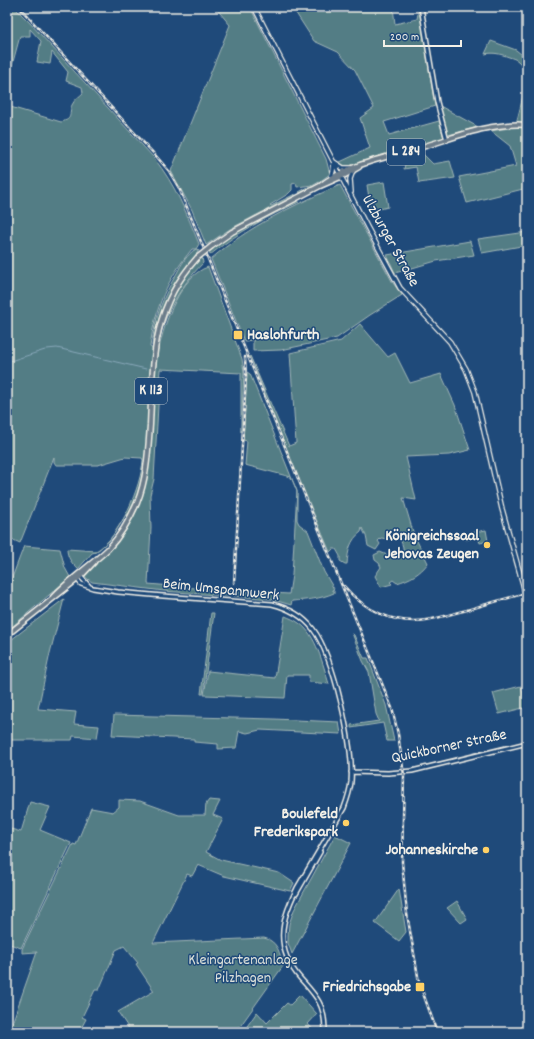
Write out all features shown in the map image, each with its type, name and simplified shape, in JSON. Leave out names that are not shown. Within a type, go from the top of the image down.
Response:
[{"type":"main road","name":"Ulzburger Straße","points":[[254,7],[400,288],[450,342],[464,364],[475,392],[505,521],[527,600]]},
{"type":"main road","name":"L 284","points":[[341,175],[365,164],[496,126],[508,124],[527,125]]},
{"type":"main road","points":[[334,162],[344,168],[352,170],[350,183],[352,197]]},
{"type":"main road","points":[[331,178],[334,170],[334,162]]},
{"type":"main road","name":"K 113","points":[[320,186],[331,178],[341,175]]},
{"type":"main road","name":"K 113","points":[[7,635],[77,576],[88,569],[112,544],[122,531],[134,509],[141,490],[147,461],[154,355],[159,326],[172,293],[183,276],[197,258],[242,226],[341,175]]},
{"type":"street","points":[[421,7],[437,102],[447,140]]},
{"type":"street","name":"Beim Umspannwerk","points":[[77,576],[90,587],[118,592],[272,604],[284,608],[299,616],[309,624],[316,633],[330,668],[343,712],[347,734],[351,784],[348,799],[291,902],[283,925],[282,935],[284,950],[293,969],[320,1003],[324,1019],[325,1032]]},
{"type":"street","name":"Quickborner Straße","points":[[351,772],[388,773],[412,770],[527,742]]},
{"type":"green space","points":[[7,7],[14,7],[29,22],[154,158],[162,168],[185,210],[199,244],[196,249],[192,249],[176,271],[169,283],[155,319],[150,347],[153,349],[146,454],[143,474],[137,495],[129,514],[127,515],[127,513],[123,519],[134,497],[141,471],[142,458],[125,457],[98,465],[56,465],[54,462],[54,457],[20,543],[7,537],[7,106],[61,122],[69,118],[73,103],[83,93],[82,87],[66,81],[68,72],[52,52],[50,64],[37,62],[41,41],[30,29],[30,36],[20,36],[7,84]]},
{"type":"green space","points":[[215,7],[250,7],[326,159],[330,174],[300,193],[299,192],[312,185],[297,187],[296,183],[292,184],[292,190],[288,194],[270,205],[271,206],[295,195],[230,229],[206,245],[192,210],[171,171],[230,25]]},
{"type":"green space","points":[[292,7],[393,7],[395,24],[417,19],[419,8],[435,106],[384,122],[389,135],[439,121],[444,138],[352,166],[346,166],[341,163],[340,162],[370,148],[360,118],[374,108],[355,70],[338,52],[314,41]]},
{"type":"green space","points":[[491,41],[516,50],[527,59],[527,188],[467,203],[459,177],[516,166],[510,146],[491,131],[515,127],[523,93],[524,74],[518,61],[497,54],[485,54]]},
{"type":"green space","points":[[440,106],[478,127],[448,135]]},
{"type":"green space","points":[[420,151],[433,164],[450,161],[455,178],[419,183],[416,167],[404,169],[407,155]]},
{"type":"green space","points":[[384,182],[388,207],[371,211],[367,185]]},
{"type":"green space","points":[[340,185],[393,283],[402,295],[337,338],[281,350],[253,351],[253,340],[244,341],[211,259],[256,226],[306,200]]},
{"type":"green space","points":[[298,199],[299,202],[276,213],[231,239],[210,255],[209,251],[229,236]]},
{"type":"green space","points":[[527,232],[527,245],[482,253],[478,239]]},
{"type":"green space","points":[[470,241],[474,255],[436,261],[395,273],[387,255]]},
{"type":"green space","points":[[196,249],[199,250],[178,278],[165,302],[152,346],[157,317],[163,299],[182,263]]},
{"type":"green space","points":[[202,257],[203,263],[187,281],[174,301],[164,323],[157,347],[166,310],[180,282]]},
{"type":"green space","points":[[208,267],[242,359],[244,372],[241,432],[241,373],[160,369],[154,479],[150,495],[151,528],[148,584],[231,591],[228,596],[164,591],[92,582],[85,577],[85,574],[105,553],[108,553],[108,550],[117,539],[143,490],[154,368],[157,349],[159,349],[165,326],[175,301],[182,290],[198,272]]},
{"type":"green space","points":[[360,324],[388,357],[395,353],[410,383],[441,374],[455,405],[470,450],[449,455],[406,457],[416,500],[403,498],[414,535],[428,563],[422,570],[410,578],[397,583],[393,580],[390,582],[392,584],[381,587],[375,576],[381,567],[375,560],[374,555],[380,552],[392,557],[403,557],[403,547],[400,538],[381,538],[378,541],[380,544],[376,550],[368,546],[366,536],[362,528],[361,532],[357,535],[350,546],[347,564],[340,561],[340,556],[336,549],[333,549],[330,552],[291,460],[250,356],[289,446],[296,443],[290,353],[341,341]]},
{"type":"green space","points":[[247,372],[250,374],[294,484],[291,477],[245,465],[247,441],[243,440]]},
{"type":"green space","points":[[297,492],[297,520],[299,524],[308,531],[324,572],[334,589],[332,591],[334,591],[334,593],[319,598],[292,601],[291,605],[271,599],[234,596],[233,591],[289,594],[292,575]]},
{"type":"green space","points":[[486,530],[488,541],[480,543],[478,537],[466,540],[465,534]]},
{"type":"green space","points":[[113,535],[110,540],[96,552],[92,553],[78,569],[70,560],[67,549],[96,551]]},
{"type":"green space","points":[[24,546],[60,549],[65,568],[70,577],[7,631],[7,591]]},
{"type":"green space","points":[[64,599],[50,653],[38,709],[76,712],[74,724],[99,726],[97,738],[73,736],[72,740],[7,740],[7,643]]},
{"type":"green space","points":[[211,613],[214,613],[203,694],[201,694]]},
{"type":"green space","points":[[285,616],[299,623],[310,634],[318,650],[329,684],[309,682],[309,675],[287,675],[285,698],[204,695],[208,671],[275,678]]},
{"type":"green space","points":[[352,633],[364,658],[368,658],[386,705],[394,741],[387,741],[383,723],[351,728],[351,725],[379,721],[376,714],[369,672]]},
{"type":"green space","points":[[521,686],[527,707],[499,714],[493,693]]},
{"type":"green space","points":[[114,715],[339,722],[341,734],[260,730],[247,733],[239,731],[236,748],[218,749],[218,744],[194,742],[194,739],[112,735]]},
{"type":"green space","name":"Kleingartenanlage Pilzhagen","points":[[119,800],[140,801],[179,815],[205,815],[206,804],[209,800],[220,801],[213,815],[223,819],[206,852],[221,860],[279,873],[294,883],[290,891],[224,876],[198,865],[192,876],[187,874],[153,943],[264,938],[275,945],[278,949],[283,966],[236,1032],[131,1032],[118,1012],[154,991],[136,964],[138,963],[124,946],[116,950],[99,990],[95,990],[82,1017],[86,1019],[79,1032],[9,1032],[37,952],[22,953],[22,949],[73,844],[76,845],[91,808],[113,812],[119,807]]},
{"type":"green space","points":[[30,802],[50,807],[40,830],[71,843],[21,948],[7,943],[7,837],[11,829],[21,832]]},
{"type":"green space","points":[[335,835],[351,843],[292,954],[288,943],[288,935],[289,924],[294,910]]},
{"type":"green space","points":[[399,889],[406,932],[399,941],[375,923]]},
{"type":"green space","points":[[457,901],[467,919],[461,923],[447,908]]},
{"type":"green space","points":[[300,995],[317,1014],[308,1024],[315,1032],[243,1032],[257,1012],[267,1023],[287,1003],[290,1005]]},
{"type":"waterway","points":[[47,349],[57,348],[146,369]]},
{"type":"waterway","points":[[7,362],[45,350]]},
{"type":"railway","points":[[19,7],[156,156],[169,171],[179,188],[392,708],[398,734],[404,775],[402,862],[407,914],[419,982],[437,1032]]},
{"type":"railway","points":[[234,583],[246,377],[245,357]]},
{"type":"railway","points":[[344,586],[352,595],[370,609],[391,618],[414,621],[442,617],[527,593]]},
{"type":"place","name":"Haslohfurth","points":[[238,335]]},
{"type":"place","name":"Königreichssaal Jehovas Zeugen","points":[[487,545]]},
{"type":"place","name":"Boulefeld Frederikspark","points":[[346,823]]},
{"type":"place","name":"Johanneskirche","points":[[486,850]]},
{"type":"place","name":"Friedrichsgabe","points":[[420,987]]}]
